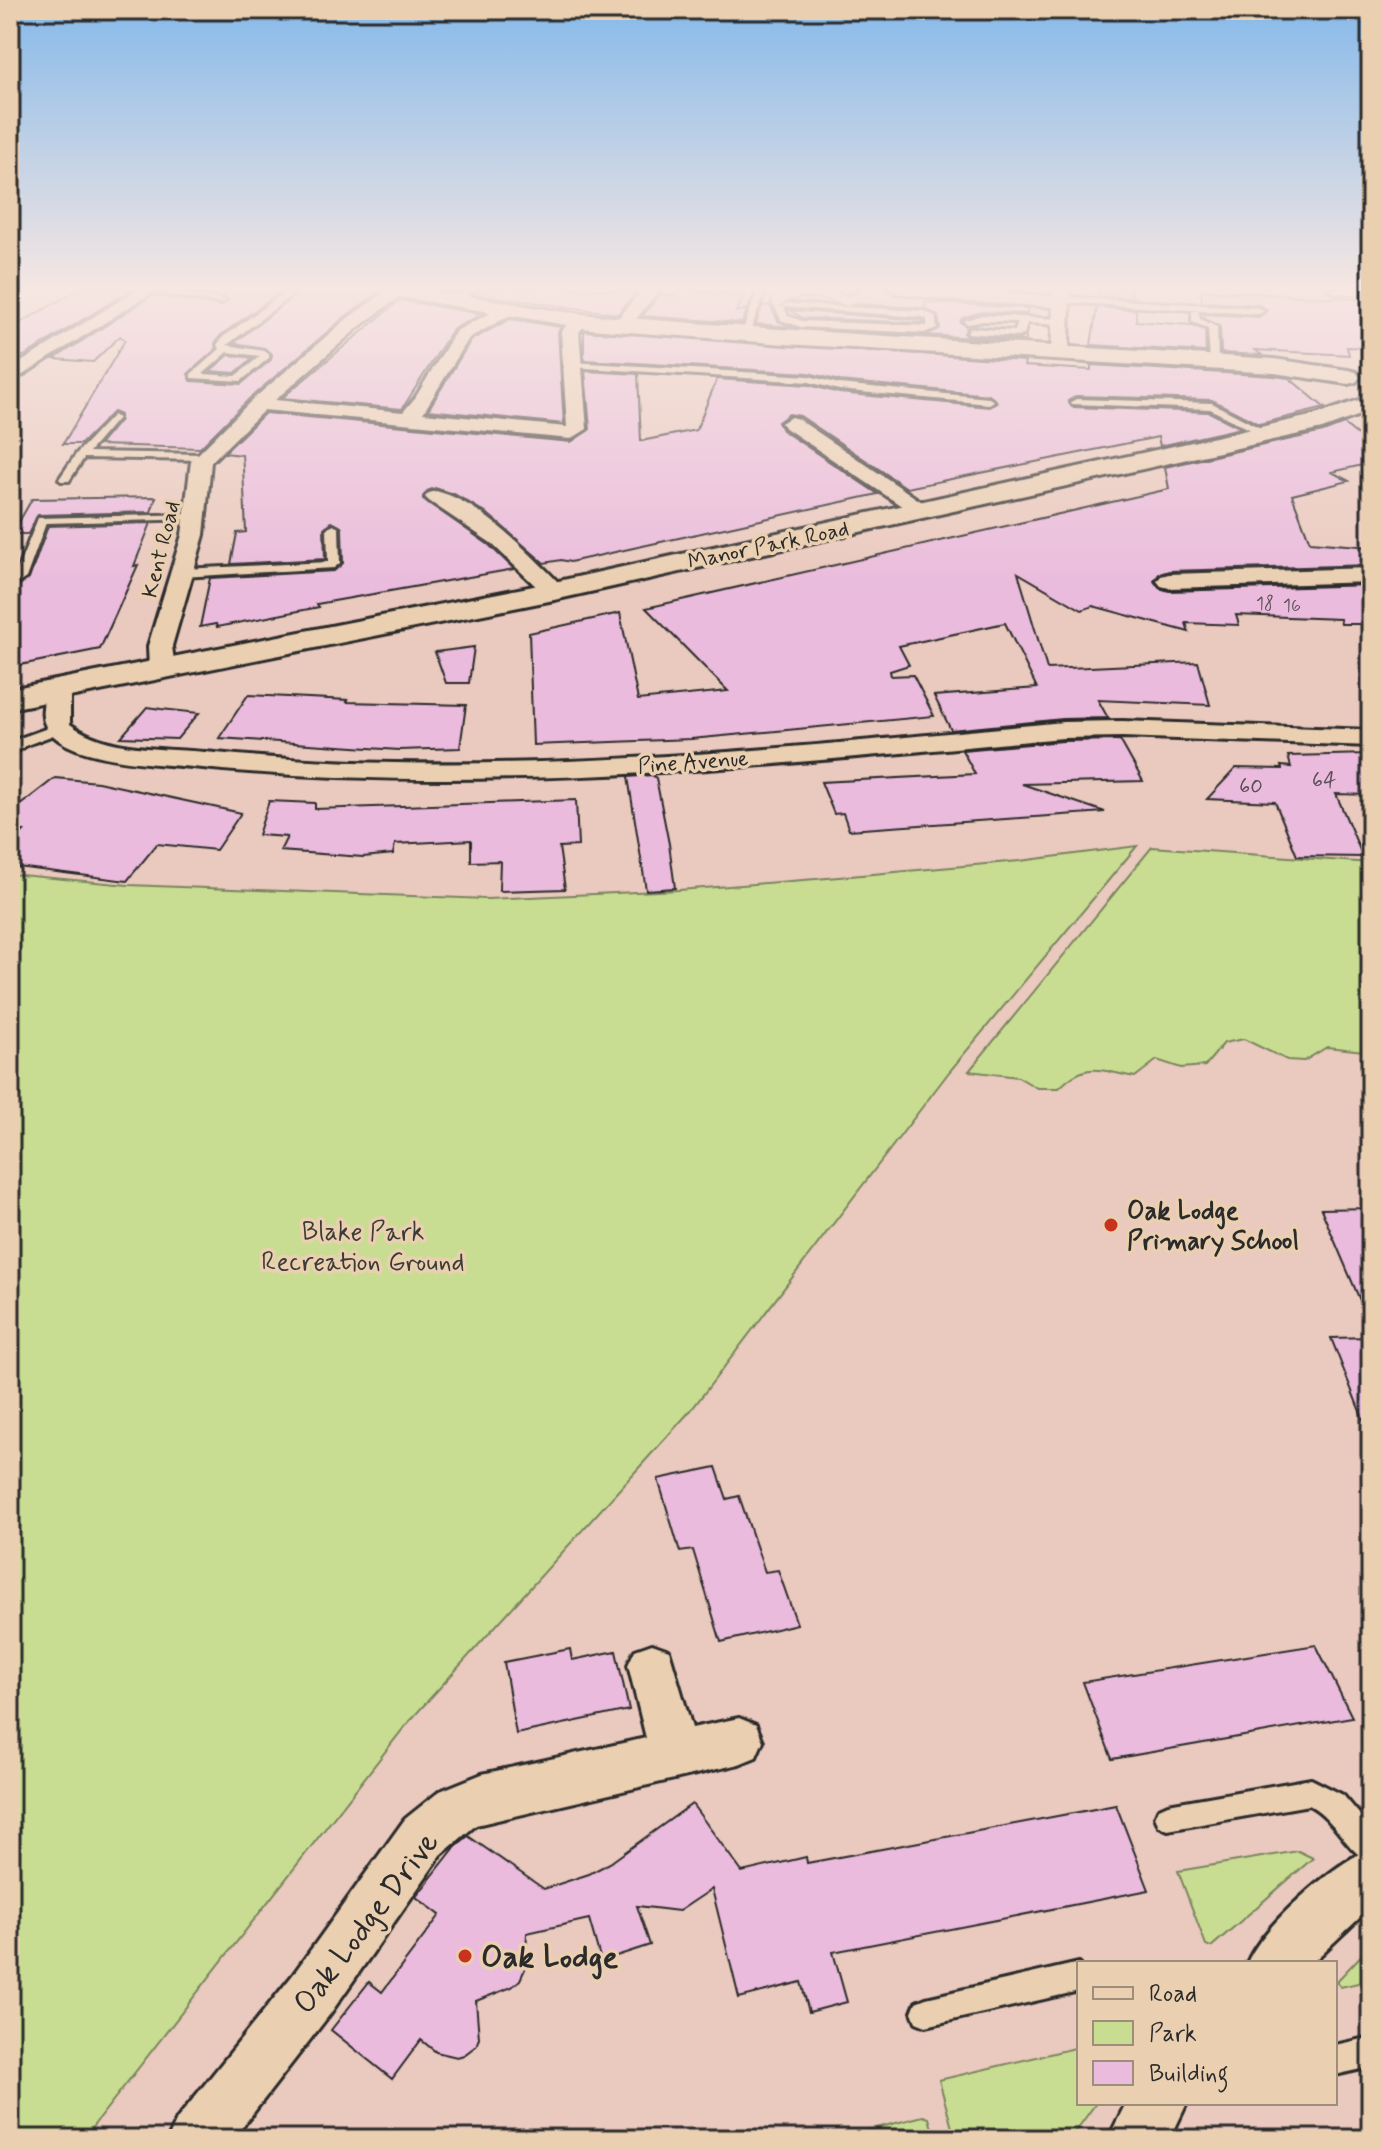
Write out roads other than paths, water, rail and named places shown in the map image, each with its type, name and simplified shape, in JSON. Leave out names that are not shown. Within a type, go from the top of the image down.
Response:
[{"type":"main road","points":[[1351,388],[1371,402]]},
{"type":"main road","name":"Manor Park Road","points":[[10,699],[554,591],[1267,434],[1335,418],[1371,402]]},
{"type":"street","points":[[204,457],[277,388]]},
{"type":"street","points":[[408,418],[431,388]]},
{"type":"street","points":[[259,404],[571,433],[577,429],[574,388]]},
{"type":"street","points":[[791,423],[923,510]]},
{"type":"street","name":"Kent Road","points":[[162,670],[158,657],[160,646],[183,573],[196,517],[199,468],[204,457]]},
{"type":"street","points":[[436,497],[491,530],[554,591]]},
{"type":"street","points":[[1169,581],[1371,575]]},
{"type":"street","points":[[57,690],[55,714],[59,728]]},
{"type":"street","name":"Pine Avenue","points":[[59,728],[75,740],[94,745],[185,759],[284,769],[402,773],[505,772],[658,763],[1083,729],[1371,738]]},
{"type":"street","points":[[652,1665],[674,1755]]},
{"type":"street","name":"Oak Lodge Drive","points":[[197,2139],[311,1995],[423,1837],[438,1822],[458,1808],[507,1791],[739,1741]]},
{"type":"street","points":[[1276,1961],[1331,1906],[1371,1874]]},
{"type":"street","points":[[1137,2139],[1158,2105]]},
{"type":"lane","points":[[892,388],[989,401]]},
{"type":"lane","points":[[1076,402],[1212,406],[1267,434]]},
{"type":"lane","points":[[65,479],[113,418]]},
{"type":"lane","points":[[81,455],[204,457]]},
{"type":"lane","points":[[20,578],[42,520],[196,517]]},
{"type":"lane","points":[[183,573],[330,565],[334,563],[336,547],[333,528]]},
{"type":"lane","points":[[10,752],[22,742],[59,728]]},
{"type":"lane","points":[[1168,1817],[1311,1792],[1334,1804],[1371,1849]]},
{"type":"lane","points":[[926,2012],[1077,1977]]},
{"type":"lane","points":[[1337,2060],[1371,2052]]},
{"type":"place","name":"Oak Lodge Primary School","points":[[1111,1225]]},
{"type":"place","name":"Oak Lodge","points":[[465,1956]]},
{"type":"park label","name":"Blake Park Recreation Ground","points":[[363,1246]]}]
